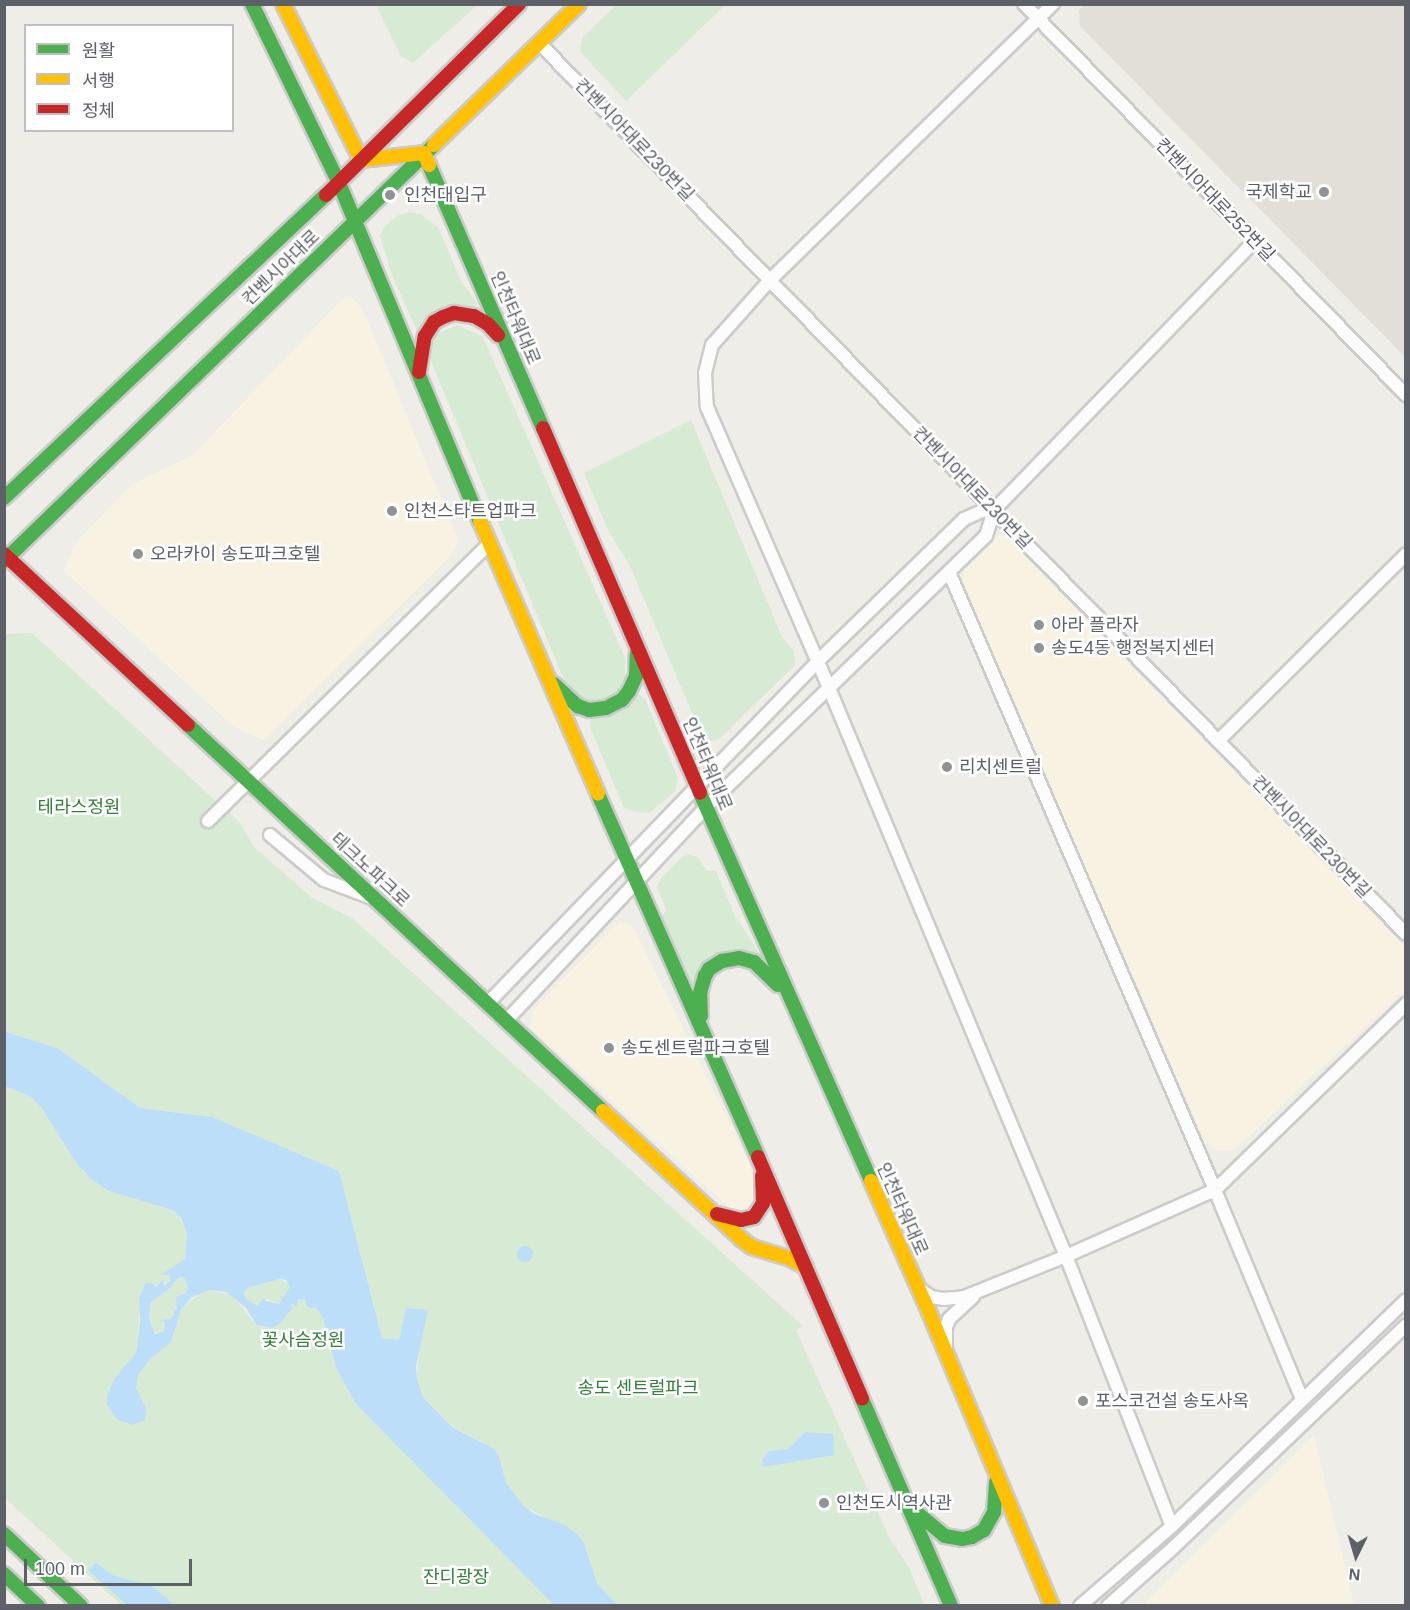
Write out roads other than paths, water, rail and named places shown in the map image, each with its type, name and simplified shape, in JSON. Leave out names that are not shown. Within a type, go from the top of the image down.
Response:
[{"type":"main road","points":[[252,4],[339,183],[353,223],[636,883],[701,1025],[951,1605]]},
{"type":"main road","points":[[283,4],[361,160],[424,153]]},
{"type":"main road","name":"컨벤시아대로","points":[[4,498],[339,183],[519,4]]},
{"type":"main road","name":"컨벤시아대로","points":[[6,558],[579,4]]},
{"type":"main road","name":"인천타워대로","points":[[424,153],[786,994],[949,1359],[1052,1605]]},
{"type":"main road","points":[[421,382],[420,358],[425,336],[434,322],[450,314],[467,314],[482,319],[509,350]]},
{"type":"main road","name":"테크노파크로","points":[[6,558],[711,1211],[752,1247],[789,1258],[806,1267]]},
{"type":"main road","points":[[548,676],[578,706],[589,710],[606,708],[622,700],[632,686],[637,667],[636,645]]},
{"type":"main road","points":[[701,1025],[702,985],[709,969],[722,961],[739,958],[754,962],[786,994]]},
{"type":"main road","name":"테크노파크로","points":[[711,1211],[729,1219],[741,1221],[754,1217],[761,1208],[764,1194],[759,1161]]},
{"type":"main road","points":[[908,1504],[945,1536],[972,1538],[984,1530],[994,1512],[997,1491],[995,1469]]},
{"type":"main road","points":[[4,1534],[81,1605]]},
{"type":"main road","points":[[4,1574],[38,1605]]},
{"type":"street","name":"컨벤시아대로252번길","points":[[1024,4],[1406,395]]},
{"type":"street","points":[[1053,4],[770,280],[712,345],[705,373],[707,407],[829,688],[1066,1256],[1172,1526]]},
{"type":"street","name":"컨벤시아대로230번길","points":[[539,43],[1406,934]]},
{"type":"street","points":[[506,1021],[706,807],[986,536],[994,510],[1256,241]]},
{"type":"street","points":[[488,1004],[696,784],[817,662],[964,519],[981,511],[994,510]]},
{"type":"street","points":[[208,821],[490,543]]},
{"type":"street","points":[[1218,741],[1406,554]]},
{"type":"street","points":[[949,572],[1215,1190],[1302,1399]]},
{"type":"street","points":[[270,835],[315,875],[340,888],[375,899]]},
{"type":"street","points":[[915,1283],[923,1293],[943,1299],[964,1297],[1066,1256],[1215,1190],[1406,1004]]},
{"type":"street","points":[[949,1359],[945,1334],[949,1319],[964,1303],[984,1290]]},
{"type":"street","points":[[1080,1605],[1172,1526],[1406,1300]]},
{"type":"street","points":[[1108,1605],[1174,1547],[1406,1325]]},
{"type":"water","points":[[4,1031],[59,1049],[140,1108],[212,1117],[339,1171],[382,1338],[399,1340],[406,1308],[428,1310],[416,1366],[417,1379],[423,1397],[452,1427],[493,1448],[499,1456],[506,1483],[524,1506],[535,1514],[565,1525],[578,1535],[584,1543],[597,1583],[617,1605],[554,1605],[356,1404],[337,1370],[323,1318],[317,1309],[306,1306],[306,1300],[298,1299],[297,1306],[291,1304],[292,1308],[280,1324],[272,1328],[257,1325],[246,1308],[226,1292],[209,1290],[192,1297],[181,1310],[171,1342],[150,1359],[138,1375],[136,1388],[146,1408],[145,1420],[132,1425],[117,1419],[107,1405],[107,1396],[115,1378],[136,1353],[140,1321],[139,1298],[146,1283],[154,1284],[156,1288],[162,1280],[165,1285],[170,1281],[170,1275],[161,1275],[185,1259],[187,1232],[181,1218],[173,1210],[109,1191],[91,1179],[77,1164],[41,1107],[31,1097],[5,1086]],"holes":[[[184,1277],[188,1287],[185,1294],[176,1297],[177,1310],[173,1309],[174,1315],[170,1319],[159,1320],[165,1322],[164,1332],[155,1334],[149,1319],[151,1302],[170,1288],[178,1278]],[[280,1279],[286,1280],[290,1287],[279,1304],[266,1301],[264,1298],[257,1306],[246,1299],[244,1293],[247,1288]]]},
{"type":"water","points":[[525,1246],[533,1254],[525,1262],[517,1254]]},
{"type":"water","points":[[805,1432],[833,1434],[834,1455],[763,1467],[762,1459],[769,1451],[788,1449]]},
{"type":"water","points":[[96,1563],[112,1575],[154,1587],[174,1605],[127,1605],[88,1570]]},
{"type":"place","name":"국제학교","points":[[1324,192]]},
{"type":"place","name":"인천대입구","points":[[390,195]]},
{"type":"place","name":"인천스타트업파크","points":[[392,511]]},
{"type":"place","name":"오라카이 송도파크호텔","points":[[138,554]]},
{"type":"place","name":"아라 플라자","points":[[1039,625]]},
{"type":"place","name":"송도4동 행정복지센터","points":[[1039,648]]},
{"type":"place","name":"리치센트럴","points":[[947,767]]},
{"type":"place","name":"송도센트럴파크호텔","points":[[609,1048]]},
{"type":"place","name":"포스코건설 송도사옥","points":[[1083,1401]]},
{"type":"place","name":"인천도시역사관","points":[[824,1503]]},
{"type":"park label","name":"테라스정원","points":[[79,807]]},
{"type":"park label","name":"꽃사슴정원","points":[[303,1340]]},
{"type":"park label","name":"송도 센트럴파크","points":[[638,1388]]},
{"type":"park label","name":"잔디광장","points":[[456,1577]]}]
